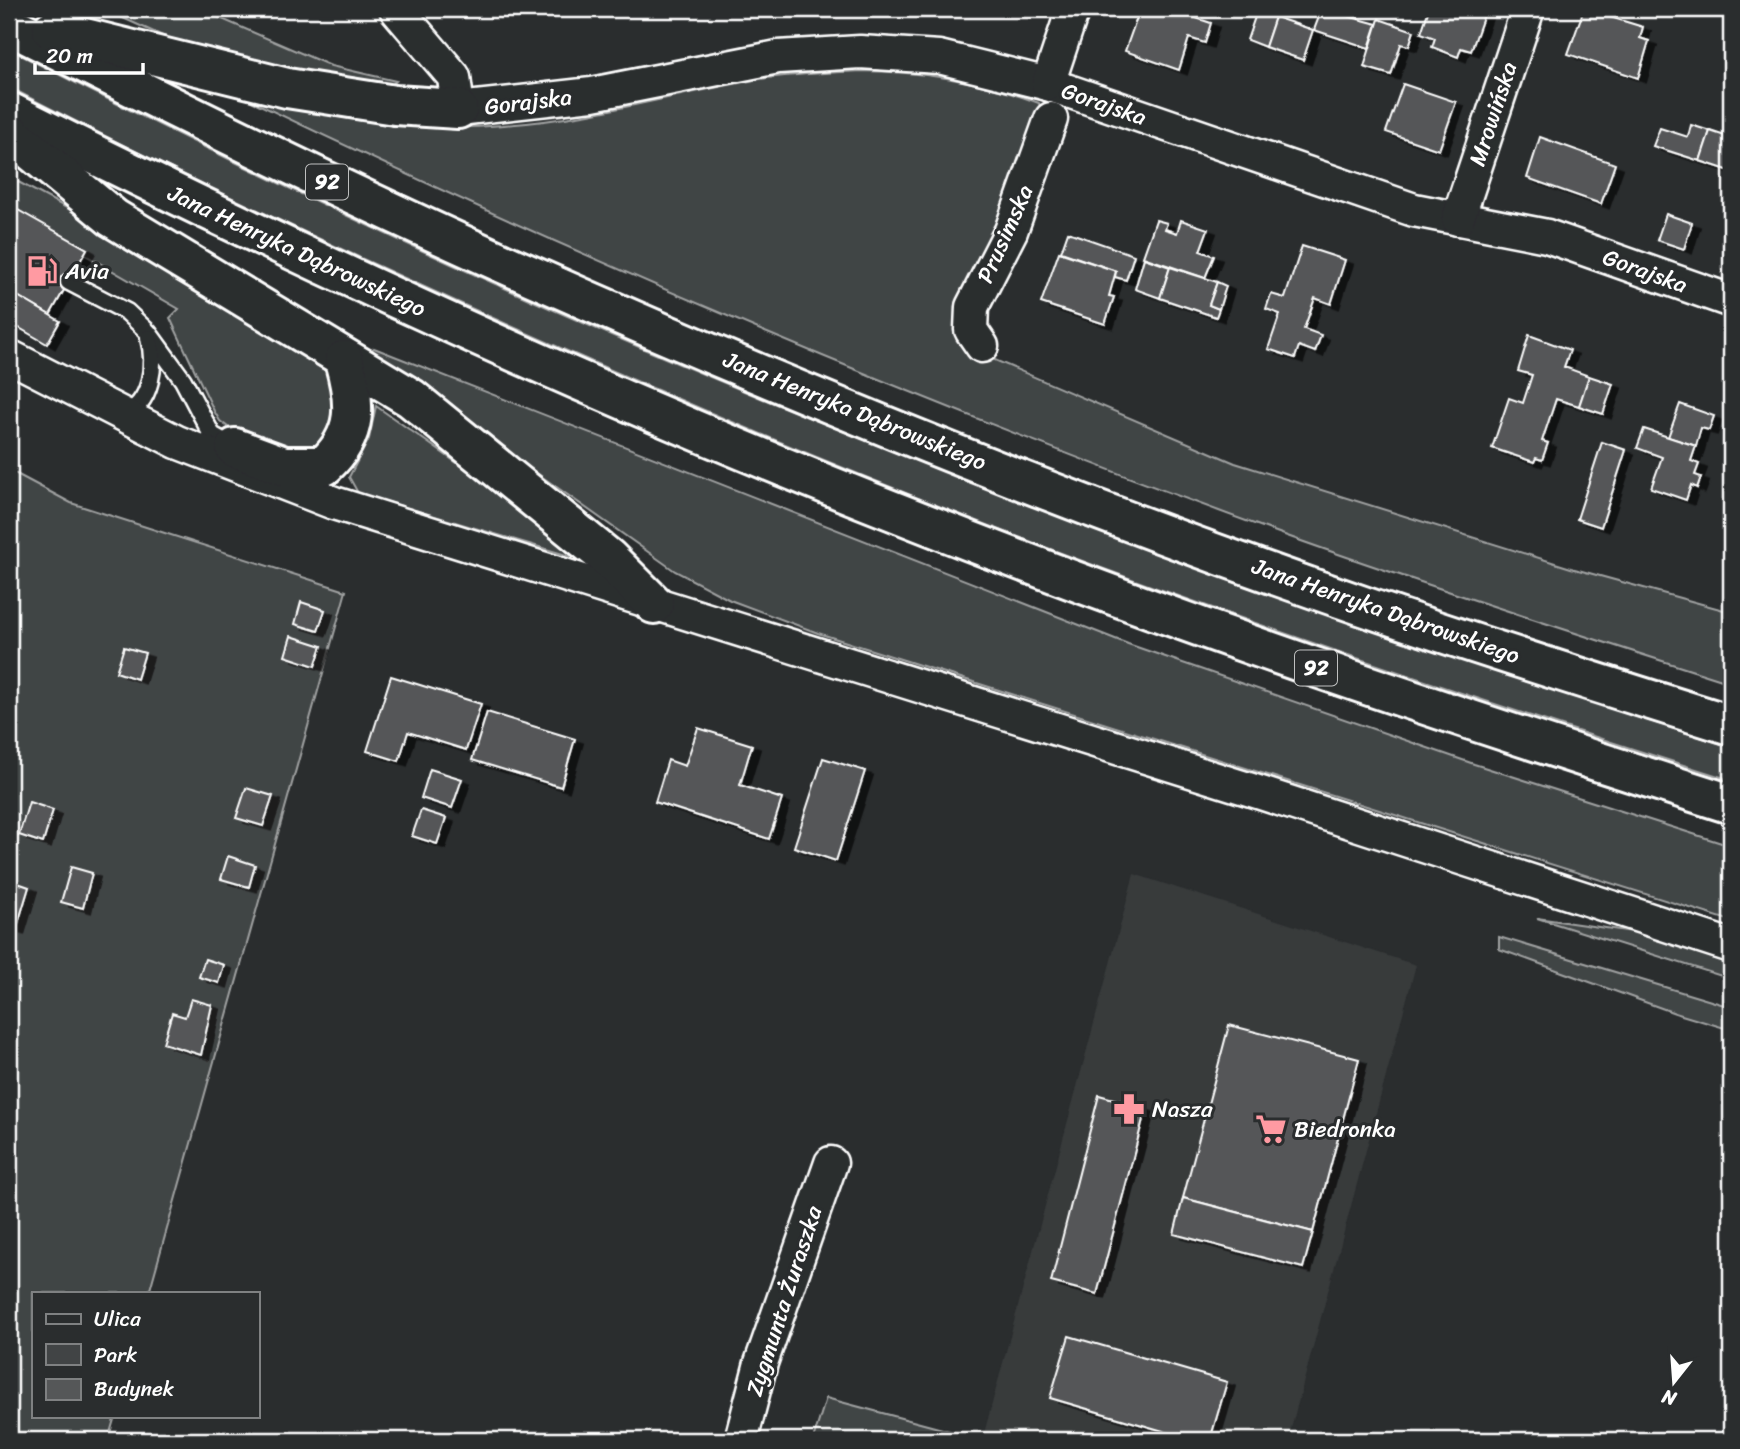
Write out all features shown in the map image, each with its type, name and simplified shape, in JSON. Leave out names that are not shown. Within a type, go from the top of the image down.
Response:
[{"type":"main road","points":[[9,19],[287,89],[395,105],[458,109]]},
{"type":"main road","name":"Jana Henryka Dąbrowskiego","points":[[9,25],[257,149],[433,231],[602,307],[880,424],[1365,607],[1731,725]]},
{"type":"main road","name":"Jana Henryka Dąbrowskiego","points":[[9,112],[194,204],[370,286],[627,401],[907,517],[1296,661],[1731,804]]},
{"type":"main road","points":[[9,132],[113,218],[344,360],[411,398],[608,558],[654,604]]},
{"type":"main road","points":[[235,447],[285,466],[324,466],[338,453],[351,425],[352,401],[344,360]]},
{"type":"street","points":[[396,9],[454,77],[458,109]]},
{"type":"street","points":[[1048,84],[1073,9]]},
{"type":"street","name":"Mrowińska","points":[[1458,219],[1528,9]]},
{"type":"street","name":"Gorajska","points":[[458,109],[592,94],[778,57],[860,52],[939,57],[1048,84],[1414,210],[1547,236],[1731,301]]},
{"type":"street","name":"Prusimska","points":[[982,346],[971,330],[972,307],[1011,231],[1051,120]]},
{"type":"street","points":[[9,356],[177,442],[334,503],[1248,789],[1731,946]]},
{"type":"street","name":"Zygmunta Żuraszka","points":[[741,1440],[761,1363],[831,1163]]},
{"type":"lane","points":[[1048,84],[1054,109],[1051,120]]},
{"type":"lane","points":[[69,282],[127,312],[148,332],[183,380],[212,435],[235,447]]},
{"type":"lane","points":[[123,414],[137,407],[149,383],[152,354],[148,332]]},
{"type":"shaded area","points":[[1134,874],[1416,965],[1288,1440],[995,1440],[983,1437]]},
{"type":"green space","points":[[103,9],[199,9],[331,66],[396,81],[385,90],[374,89],[176,42]]},
{"type":"green space","points":[[9,49],[203,147],[399,240],[678,364],[826,425],[1125,540],[1276,594],[1427,647],[1731,747],[1731,780],[1407,675],[1165,591],[909,494],[733,422],[559,348],[339,248],[9,87]]},
{"type":"green space","points":[[861,71],[951,79],[996,89],[1039,103],[1040,108],[963,312],[983,355],[1235,463],[1571,568],[1731,612],[1731,683],[1357,561],[1034,441],[900,388],[504,218],[243,97],[242,94],[307,111],[372,122],[470,127],[569,117],[760,79]]},
{"type":"green space","points":[[9,177],[119,236],[326,371],[331,376],[338,413],[322,443],[300,452],[236,433],[220,421],[170,318],[179,309],[9,211]]},
{"type":"green space","points":[[374,348],[1128,644],[1474,764],[1731,846],[1731,921],[818,633],[730,600],[675,571],[373,357],[370,351]]},
{"type":"green space","points":[[376,406],[603,566],[358,493],[349,477],[369,439]]},
{"type":"green space","points":[[9,470],[71,503],[346,591],[149,1292],[32,1292],[32,1418],[114,1418],[108,1440],[9,1440]]},
{"type":"green space","points":[[1537,918],[1640,933],[1731,961],[1731,979]]},
{"type":"green space","points":[[1499,937],[1731,1007],[1731,1030],[1675,1013],[1499,949]]},
{"type":"green space","points":[[826,1398],[980,1439],[813,1440]]},
{"type":"building","points":[[1140,9],[1169,9],[1211,23],[1205,43],[1189,38],[1179,70],[1125,51]]},
{"type":"building","points":[[1322,9],[1377,24],[1369,48],[1314,30]]},
{"type":"building","points":[[1429,9],[1486,9],[1471,51],[1461,48],[1458,57],[1432,47],[1435,38],[1421,33]]},
{"type":"building","points":[[1584,9],[1643,27],[1640,38],[1649,41],[1638,78],[1568,54]]},
{"type":"building","points":[[1257,11],[1275,17],[1265,47],[1247,40]]},
{"type":"building","points":[[1275,17],[1313,30],[1303,60],[1265,47]]},
{"type":"building","points":[[1379,19],[1414,31],[1409,46],[1401,44],[1391,75],[1364,67]]},
{"type":"building","points":[[1403,84],[1456,102],[1439,150],[1386,132]]},
{"type":"building","points":[[1691,125],[1710,131],[1700,161],[1653,146],[1660,128],[1688,137]]},
{"type":"building","points":[[1710,131],[1731,138],[1730,171],[1700,161]]},
{"type":"building","points":[[1540,137],[1615,164],[1601,204],[1527,178]]},
{"type":"building","name":"Avia","points":[[9,205],[87,249],[50,315],[9,291]]},
{"type":"building","points":[[1666,214],[1692,223],[1684,249],[1657,240]]},
{"type":"building","points":[[1156,220],[1167,223],[1165,229],[1177,233],[1181,220],[1208,229],[1200,251],[1214,256],[1205,278],[1143,257]]},
{"type":"building","points":[[1731,221],[1731,244],[1724,241]]},
{"type":"building","points":[[1068,232],[1134,255],[1126,280],[1115,277],[1116,271],[1061,252]]},
{"type":"building","points":[[1302,246],[1345,260],[1331,304],[1315,298],[1304,329],[1321,335],[1315,352],[1299,346],[1295,358],[1268,349],[1280,314],[1266,309],[1271,294],[1285,298]]},
{"type":"building","points":[[1059,252],[1116,271],[1109,296],[1114,297],[1105,324],[1041,303]]},
{"type":"building","points":[[1144,258],[1170,267],[1160,298],[1135,289]]},
{"type":"building","points":[[1170,267],[1217,282],[1209,305],[1219,309],[1216,317],[1160,298]]},
{"type":"building","points":[[1217,282],[1226,286],[1219,309],[1209,305]]},
{"type":"building","points":[[9,291],[60,321],[47,344],[9,322]]},
{"type":"building","points":[[1529,335],[1570,350],[1564,367],[1589,376],[1579,406],[1556,399],[1542,441],[1548,443],[1542,460],[1536,458],[1534,462],[1492,448],[1509,398],[1523,403],[1532,375],[1518,371]]},
{"type":"building","points":[[1589,376],[1613,384],[1603,414],[1579,406]]},
{"type":"building","points":[[1680,404],[1714,416],[1709,430],[1701,428],[1696,446],[1668,437]]},
{"type":"building","points":[[1644,429],[1696,446],[1691,461],[1699,464],[1695,475],[1701,477],[1697,488],[1691,485],[1686,500],[1651,488],[1662,457],[1637,448]]},
{"type":"building","points":[[1602,442],[1626,450],[1601,527],[1577,519]]},
{"type":"building","points":[[301,602],[325,610],[318,631],[295,624]]},
{"type":"building","points":[[291,636],[322,646],[315,666],[285,656]]},
{"type":"building","points":[[124,647],[145,653],[137,679],[116,672]]},
{"type":"building","points":[[391,676],[481,704],[466,750],[408,732],[399,761],[367,751]]},
{"type":"building","points":[[487,712],[575,739],[561,787],[472,760]]},
{"type":"building","points":[[698,728],[752,745],[740,785],[782,799],[769,839],[655,802],[668,760],[685,766]]},
{"type":"building","points":[[823,758],[865,771],[836,861],[794,847]]},
{"type":"building","points":[[430,769],[462,779],[452,808],[421,798]]},
{"type":"building","points":[[246,788],[273,796],[263,826],[236,818]]},
{"type":"building","points":[[29,802],[53,810],[43,843],[19,835]]},
{"type":"building","points":[[421,810],[446,818],[437,844],[412,836]]},
{"type":"building","points":[[228,856],[255,865],[249,887],[221,879]]},
{"type":"building","points":[[71,867],[92,873],[83,908],[61,902]]},
{"type":"building","points":[[9,880],[29,887],[16,930],[9,928]]},
{"type":"building","points":[[205,959],[224,965],[219,983],[199,977]]},
{"type":"building","points":[[191,999],[212,1005],[201,1055],[163,1043],[172,1013],[185,1017]]},
{"type":"building","name":"Biedronka","points":[[1229,1025],[1359,1059],[1313,1232],[1183,1198]]},
{"type":"building","points":[[1099,1095],[1146,1108],[1097,1294],[1051,1282]]},
{"type":"building","points":[[1183,1198],[1313,1232],[1303,1268],[1174,1234]]},
{"type":"building","points":[[1069,1336],[1227,1382],[1210,1440],[1194,1440],[1050,1398]]},
{"type":"place","name":"Avia","points":[[42,271]]},
{"type":"place","name":"Nasza","points":[[1129,1109]]},
{"type":"place","name":"Biedronka","points":[[1271,1129]]}]
